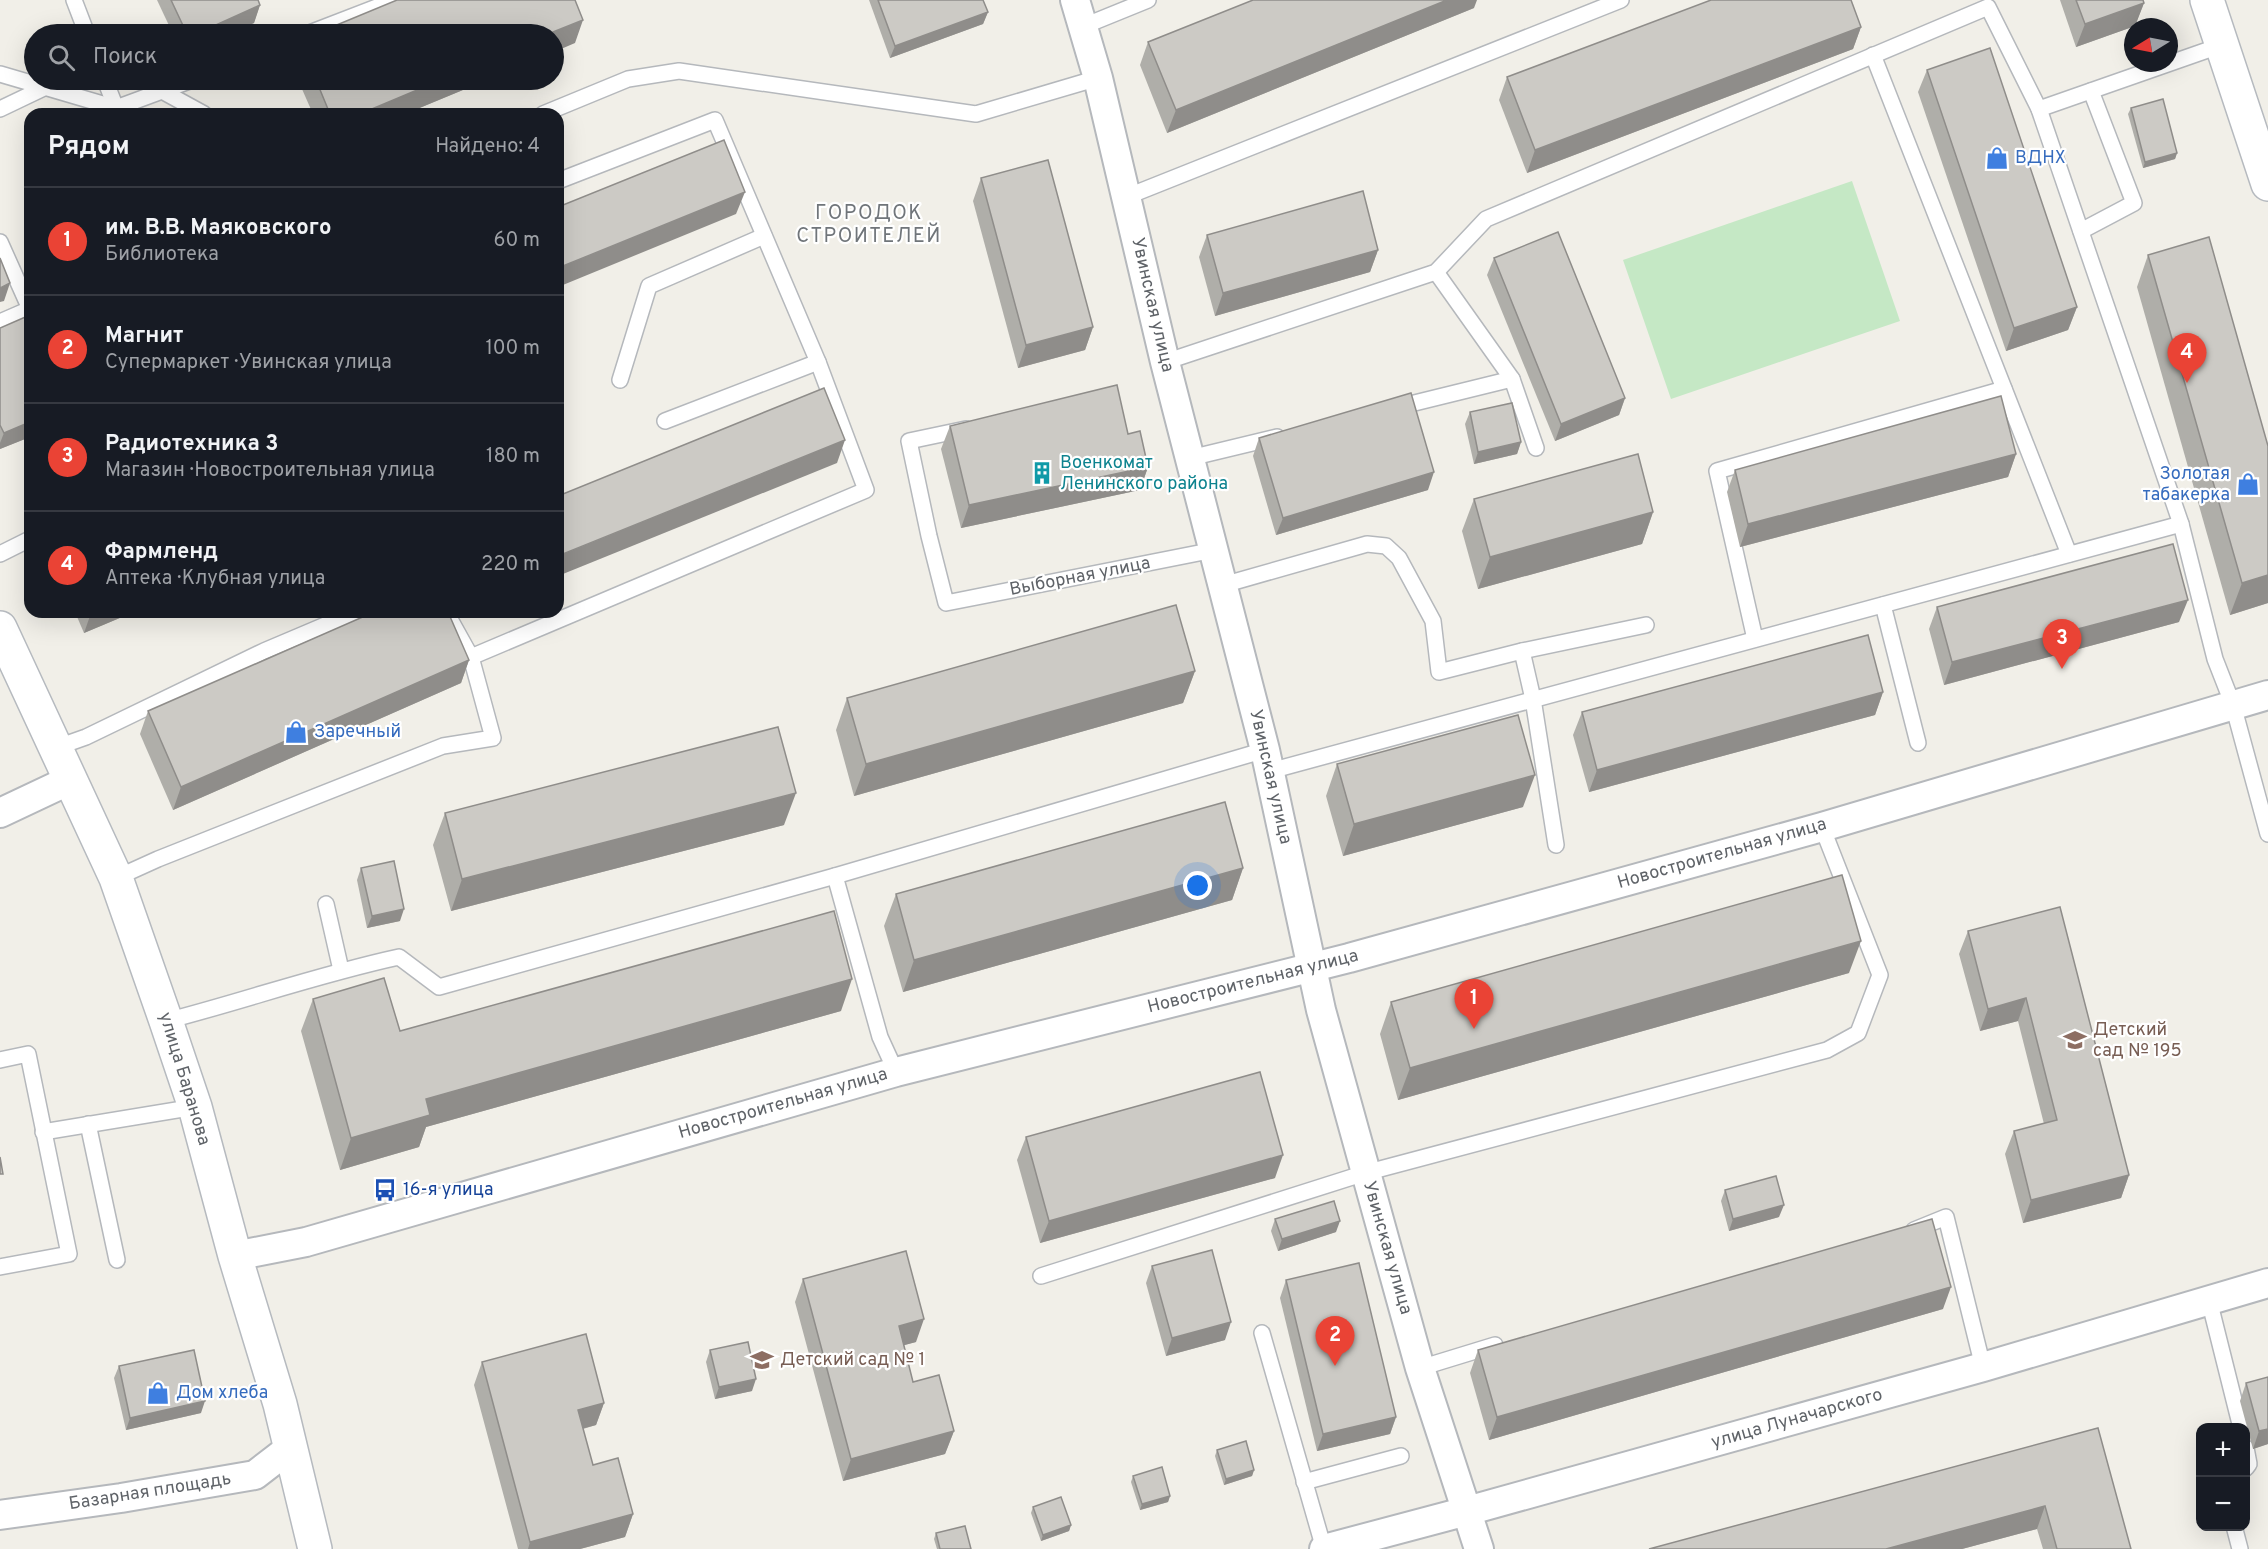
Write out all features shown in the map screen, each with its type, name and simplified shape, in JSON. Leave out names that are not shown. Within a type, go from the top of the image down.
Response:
[{"type":"street","points":[[2207,0],[2268,184]]},
{"type":"street","name":"Увинская улица","points":[[1080,13],[1098,78],[1165,362],[1268,760],[1310,966],[1420,1368],[1479,1549]]},
{"type":"street","name":"улица Баранова","points":[[0,628],[116,878],[166,1021],[195,1107],[235,1256],[280,1404],[315,1549]]},
{"type":"street","name":"Новостроительная улица","points":[[235,1256],[317,1238],[896,1072],[1349,958],[1822,827],[2268,695]]},
{"type":"street","points":[[0,813],[70,780]]},
{"type":"street","name":"улица Луначарского","points":[[1324,1549],[1467,1512],[1983,1367],[2268,1283]]},
{"type":"street","name":"Базарная площадь","points":[[0,1515],[255,1476],[290,1448]]},
{"type":"lane","points":[[74,0],[83,24]]},
{"type":"lane","points":[[333,24],[395,0]]},
{"type":"lane","points":[[1080,13],[1148,0]]},
{"type":"lane","points":[[1126,197],[1622,0]]},
{"type":"lane","points":[[1165,362],[1436,272],[1486,219],[1873,55],[1987,4],[2039,109],[2181,524],[2214,659],[2233,705],[2268,834]]},
{"type":"lane","points":[[2039,109],[2222,45]]},
{"type":"lane","points":[[1873,55],[2069,554]]},
{"type":"lane","points":[[558,108],[628,79],[679,71],[976,114],[1098,78]]},
{"type":"lane","points":[[0,74],[24,81]]},
{"type":"lane","points":[[0,109],[40,90]]},
{"type":"lane","points":[[56,90],[116,108],[162,91],[193,108]]},
{"type":"lane","points":[[109,90],[116,108]]},
{"type":"lane","points":[[2081,231],[2134,203],[2091,91]]},
{"type":"lane","points":[[564,179],[715,120],[818,362],[866,490],[564,618]]},
{"type":"lane","points":[[620,380],[649,286],[764,236]]},
{"type":"lane","points":[[0,242],[24,296]]},
{"type":"lane","points":[[1436,272],[1512,379],[1536,448]]},
{"type":"lane","points":[[0,322],[24,312]]},
{"type":"lane","points":[[665,421],[818,362]]},
{"type":"lane","points":[[1376,412],[1512,379]]},
{"type":"lane","points":[[1755,639],[1717,471],[2004,388]]},
{"type":"lane","name":"Выборная улица","points":[[978,426],[909,441],[946,603],[1214,550]]},
{"type":"lane","points":[[1190,458],[1288,434]]},
{"type":"lane","points":[[166,1021],[231,1004],[341,970],[399,957],[439,987],[835,876],[1268,760],[1533,699],[2181,524]]},
{"type":"lane","points":[[0,554],[24,542]]},
{"type":"lane","points":[[1223,585],[1367,544],[1386,546],[1399,558],[1433,621],[1439,672],[1522,651],[1646,625]]},
{"type":"lane","points":[[1883,605],[1918,743]]},
{"type":"lane","points":[[55,748],[86,737],[264,651],[342,618]]},
{"type":"lane","points":[[116,878],[158,859],[443,746],[493,738],[471,657],[449,618]]},
{"type":"lane","points":[[471,657],[563,618]]},
{"type":"lane","points":[[1522,651],[1533,699],[1556,844]]},
{"type":"lane","points":[[1041,1276],[1365,1173],[1827,1050],[1858,1033],[1880,975],[1822,827]]},
{"type":"lane","points":[[835,876],[880,1037],[896,1072]]},
{"type":"lane","points":[[326,904],[341,970]]},
{"type":"lane","points":[[0,1060],[28,1054],[69,1254],[0,1267]]},
{"type":"lane","points":[[44,1132],[195,1107]]},
{"type":"lane","points":[[88,1124],[117,1260]]},
{"type":"lane","points":[[1898,1234],[1946,1217],[1983,1367]]},
{"type":"lane","points":[[2209,1300],[2240,1423]]},
{"type":"lane","points":[[1262,1333],[1324,1549]]},
{"type":"lane","points":[[1420,1368],[1514,1340]]},
{"type":"lane","points":[[1304,1482],[1401,1456]]},
{"type":"lane","points":[[2235,1531],[2240,1549]]},
{"type":"green space","points":[[1852,181],[1900,321],[1671,399],[1623,260]]},
{"type":"building","points":[[171,0],[258,0],[260,5],[218,24],[182,24]]},
{"type":"building","points":[[397,0],[575,0],[583,20],[564,28],[564,24],[339,24]]},
{"type":"building","points":[[878,0],[983,0],[988,12],[895,46]]},
{"type":"building","points":[[1253,0],[1447,0],[1176,110],[1148,42]]},
{"type":"building","points":[[1711,0],[1851,0],[1861,27],[1535,150],[1507,77]]},
{"type":"building","points":[[2076,0],[2143,0],[2144,3],[2085,24]]},
{"type":"building","points":[[1990,48],[2077,307],[2014,328],[1927,70]]},
{"type":"building","points":[[320,90],[417,90],[374,108],[328,108]]},
{"type":"building","points":[[2163,99],[2177,153],[2145,162],[2131,108]]},
{"type":"building","points":[[724,140],[745,192],[564,266],[564,205]]},
{"type":"building","points":[[1048,160],[1093,327],[1026,345],[981,178]]},
{"type":"building","points":[[1363,191],[1378,250],[1223,293],[1207,235]]},
{"type":"building","points":[[1558,232],[1625,398],[1561,424],[1494,258]]},
{"type":"building","points":[[2209,237],[2268,446],[2268,575],[2242,583],[2148,255]]},
{"type":"building","points":[[0,258],[10,283],[0,288]]},
{"type":"building","points":[[24,318],[24,425],[4,433],[0,425],[0,328]]},
{"type":"building","name":"Военкомат Ленинского района","points":[[1117,385],[1128,434],[1140,431],[1148,467],[969,505],[950,426]]},
{"type":"building","points":[[824,388],[845,440],[564,554],[564,494]]},
{"type":"building","points":[[1411,393],[1434,472],[1283,518],[1259,438]]},
{"type":"building","points":[[2001,396],[2016,454],[1748,524],[1735,470]]},
{"type":"building","points":[[1512,403],[1521,442],[1478,452],[1470,412]]},
{"type":"building","points":[[1638,454],[1653,512],[1490,557],[1474,499]]},
{"type":"building","points":[[2173,544],[2188,600],[1952,662],[1937,607]]},
{"type":"building","points":[[1176,605],[1195,671],[866,764],[847,698]]},
{"type":"building","points":[[360,618],[451,618],[469,660],[181,787],[148,711]]},
{"type":"building","points":[[1868,635],[1883,692],[1597,770],[1582,712]]},
{"type":"building","points":[[1518,715],[1535,775],[1354,824],[1337,764]]},
{"type":"building","points":[[778,727],[796,793],[462,879],[445,813]]},
{"type":"building","points":[[1225,802],[1243,868],[914,960],[896,894]]},
{"type":"building","points":[[394,861],[404,909],[372,916],[361,868]]},
{"type":"building","points":[[1842,875],[1861,941],[1410,1068],[1391,1002]]},
{"type":"building","points":[[2060,907],[2129,1175],[2031,1200],[2014,1131],[2057,1120],[2026,998],[1988,1009],[1968,931]]},
{"type":"building","points":[[834,911],[852,979],[426,1099],[430,1115],[351,1138],[313,999],[384,978],[400,1031]]},
{"type":"building","points":[[1260,1072],[1283,1155],[1049,1221],[1026,1137]]},
{"type":"building","points":[[0,1157],[3,1174],[0,1174]]},
{"type":"building","points":[[1776,1176],[1784,1205],[1733,1219],[1725,1190]]},
{"type":"building","points":[[1334,1201],[1340,1221],[1282,1239],[1275,1219]]},
{"type":"building","points":[[1932,1219],[1951,1287],[1497,1417],[1478,1350]]},
{"type":"building","points":[[1212,1250],[1231,1322],[1172,1338],[1152,1266]]},
{"type":"building","points":[[906,1251],[924,1319],[899,1326],[913,1382],[939,1375],[954,1431],[851,1459],[803,1279]]},
{"type":"building","points":[[1359,1263],[1396,1417],[1323,1434],[1286,1280]]},
{"type":"building","points":[[586,1334],[604,1403],[578,1410],[593,1465],[618,1458],[633,1514],[530,1542],[482,1362]]},
{"type":"building","points":[[748,1342],[756,1379],[719,1387],[710,1350]]},
{"type":"building","points":[[194,1350],[205,1401],[130,1418],[119,1366]]},
{"type":"building","points":[[2268,1377],[2268,1429],[2259,1431],[2246,1383]]},
{"type":"building","points":[[2098,1428],[2131,1549],[2057,1549],[2045,1506],[1886,1549],[1649,1549]]},
{"type":"building","points":[[1246,1441],[1254,1470],[1226,1479],[1217,1450]]},
{"type":"building","points":[[1162,1467],[1170,1496],[1142,1504],[1133,1476]]},
{"type":"building","points":[[1061,1497],[1071,1525],[1043,1535],[1033,1507]]},
{"type":"building","points":[[965,1526],[971,1549],[940,1549],[936,1533]]},
{"type":"place","name":"ВДНХ","points":[[1997,158]]},
{"type":"place","name":"Фармленд","points":[[2187,383]]},
{"type":"place","name":"Военкомат Ленинского района","points":[[1042,473]]},
{"type":"place","name":"Золотая табакерка","points":[[2248,484]]},
{"type":"place","name":"Радиотехника 3","points":[[2062,669]]},
{"type":"place","name":"Заречный","points":[[296,732]]},
{"type":"place","name":"им. В.В. Маяковского","points":[[1474,1029]]},
{"type":"place","name":"Детский сад № 195","points":[[2075,1040]]},
{"type":"place","name":"16-я улица","points":[[385,1190]]},
{"type":"place","name":"Детский сад № 1","points":[[762,1360]]},
{"type":"place","name":"Магнит","points":[[1335,1366]]},
{"type":"place","name":"Дом хлеба","points":[[158,1393]]},
{"type":"district","name":"ГОРОДОК СТРОИТЕЛЕЙ","points":[[869,226]]}]
